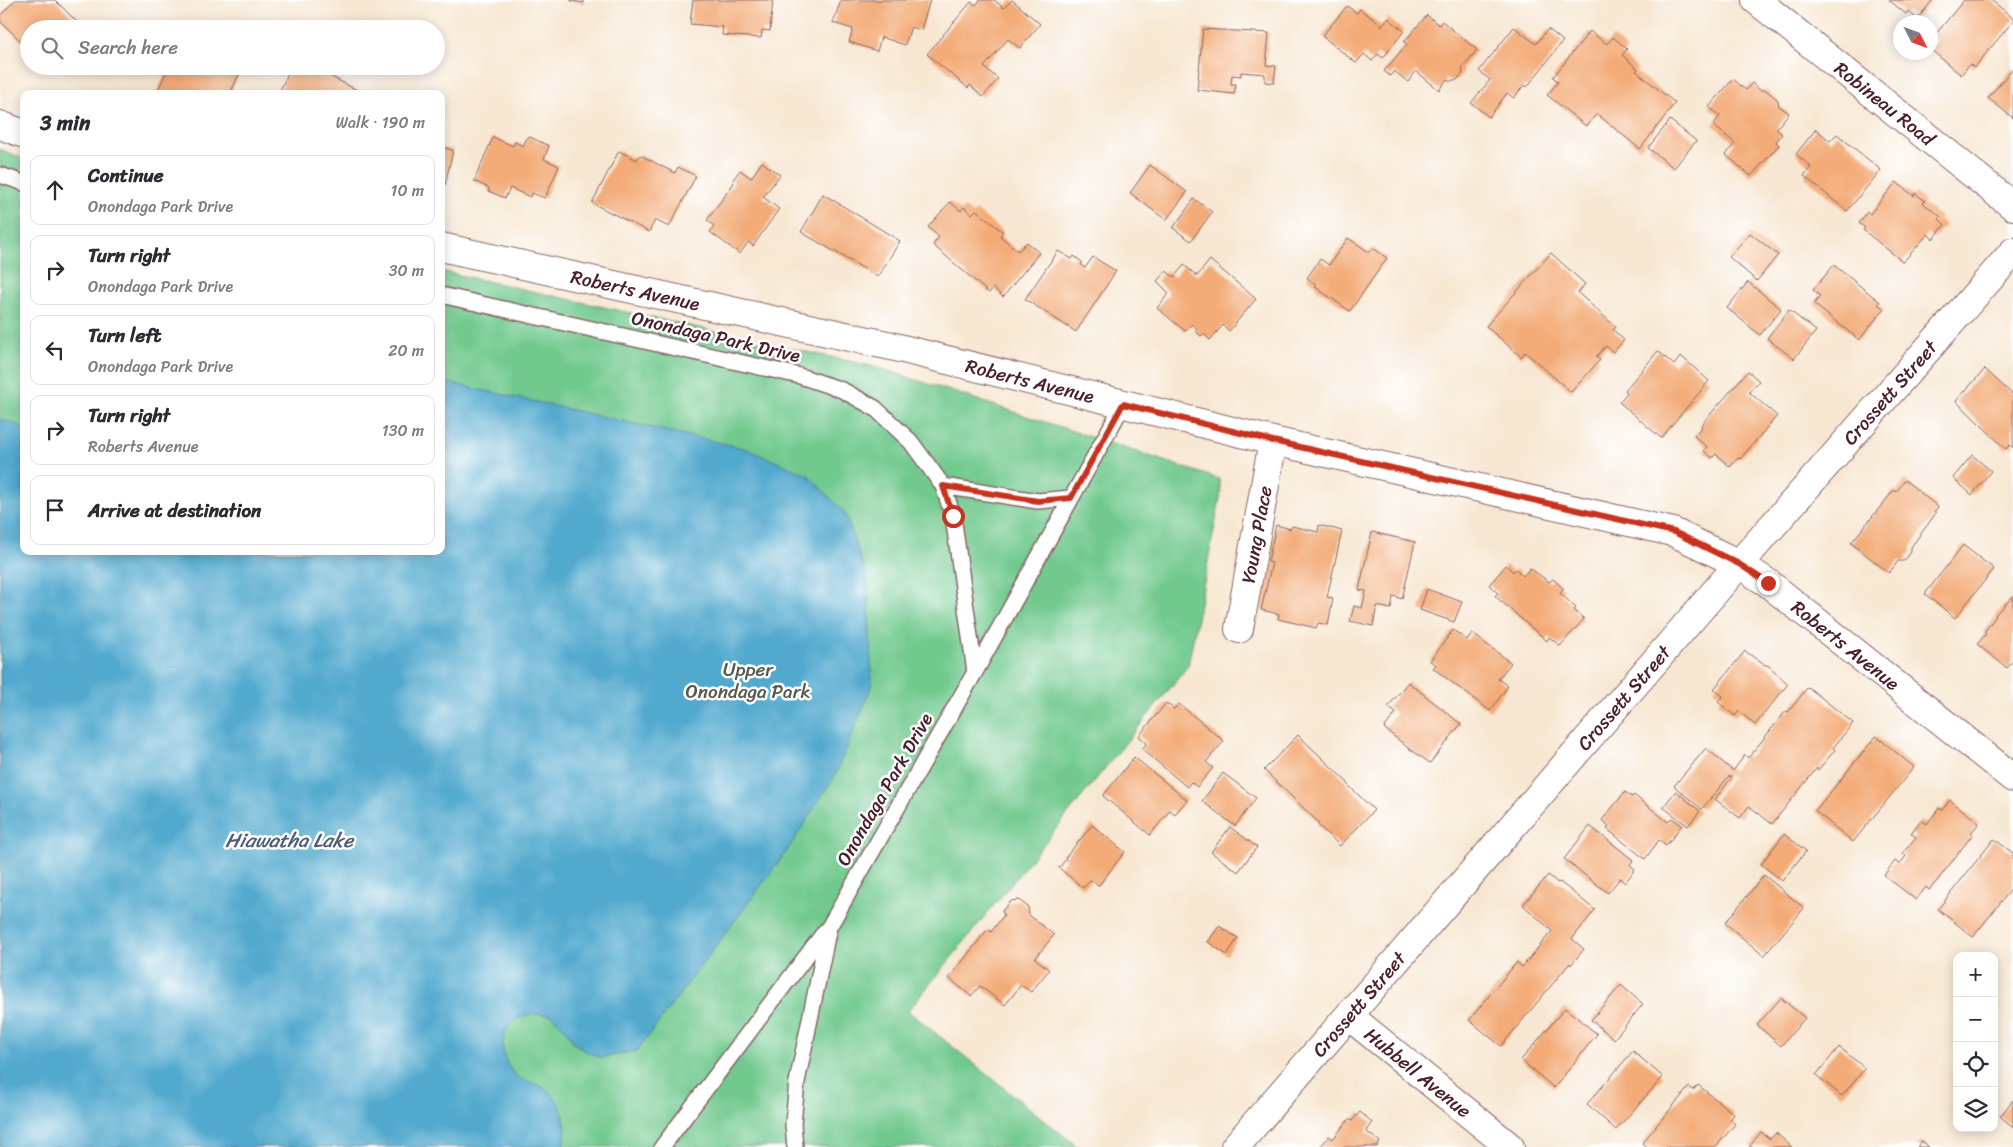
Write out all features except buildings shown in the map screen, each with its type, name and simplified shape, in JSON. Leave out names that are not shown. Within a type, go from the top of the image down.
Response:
[{"type":"street","name":"Robineau Road","points":[[1756,0],[2013,206]]},
{"type":"street","points":[[0,125],[20,132]]},
{"type":"street","name":"Roberts Avenue","points":[[445,248],[890,346],[1273,441],[1674,532],[1739,564],[1768,583],[2013,778]]},
{"type":"street","name":"Crossett Street","points":[[1235,1147],[1739,564],[2013,252]]},
{"type":"street","name":"Young Place","points":[[1239,628],[1273,441]]},
{"type":"street","name":"Hubbell Avenue","points":[[1349,1016],[1510,1147]]},
{"type":"lane","points":[[0,175],[20,182]]},
{"type":"lane","name":"Onondaga Park Drive","points":[[445,296],[800,376],[842,390],[875,408],[911,442],[943,486],[953,516],[975,672]]},
{"type":"lane","name":"Onondaga Park Drive","points":[[662,1147],[829,927],[975,672],[1123,404]]},
{"type":"lane","points":[[943,486],[1038,501],[1071,498]]},
{"type":"lane","name":"Onondaga Park Drive","points":[[795,1147],[793,1124],[797,1082],[829,927]]},
{"type":"green space","name":"Hiawatha Lake","points":[[0,149],[20,157],[20,555],[445,555],[445,272],[880,368],[1219,479],[1221,493],[1188,666],[908,1011],[1078,1147],[0,1147]]},
{"type":"water","name":"Hiawatha Lake","points":[[445,382],[744,448],[808,475],[845,513],[868,581],[872,686],[835,775],[787,851],[637,1051],[601,1058],[585,1051],[573,1042],[565,1029],[551,1015],[527,1015],[515,1020],[505,1034],[503,1051],[509,1068],[524,1081],[543,1087],[555,1098],[560,1106],[566,1131],[562,1147],[0,1147],[0,419],[20,426],[20,555],[445,555]]},
{"type":"route","points":[[953,516],[943,486],[1038,501],[1071,498],[1123,404],[1273,441],[1674,532],[1739,564],[1768,583]]},
{"type":"park label","name":"Upper Onondaga Park","points":[[748,680]]}]
